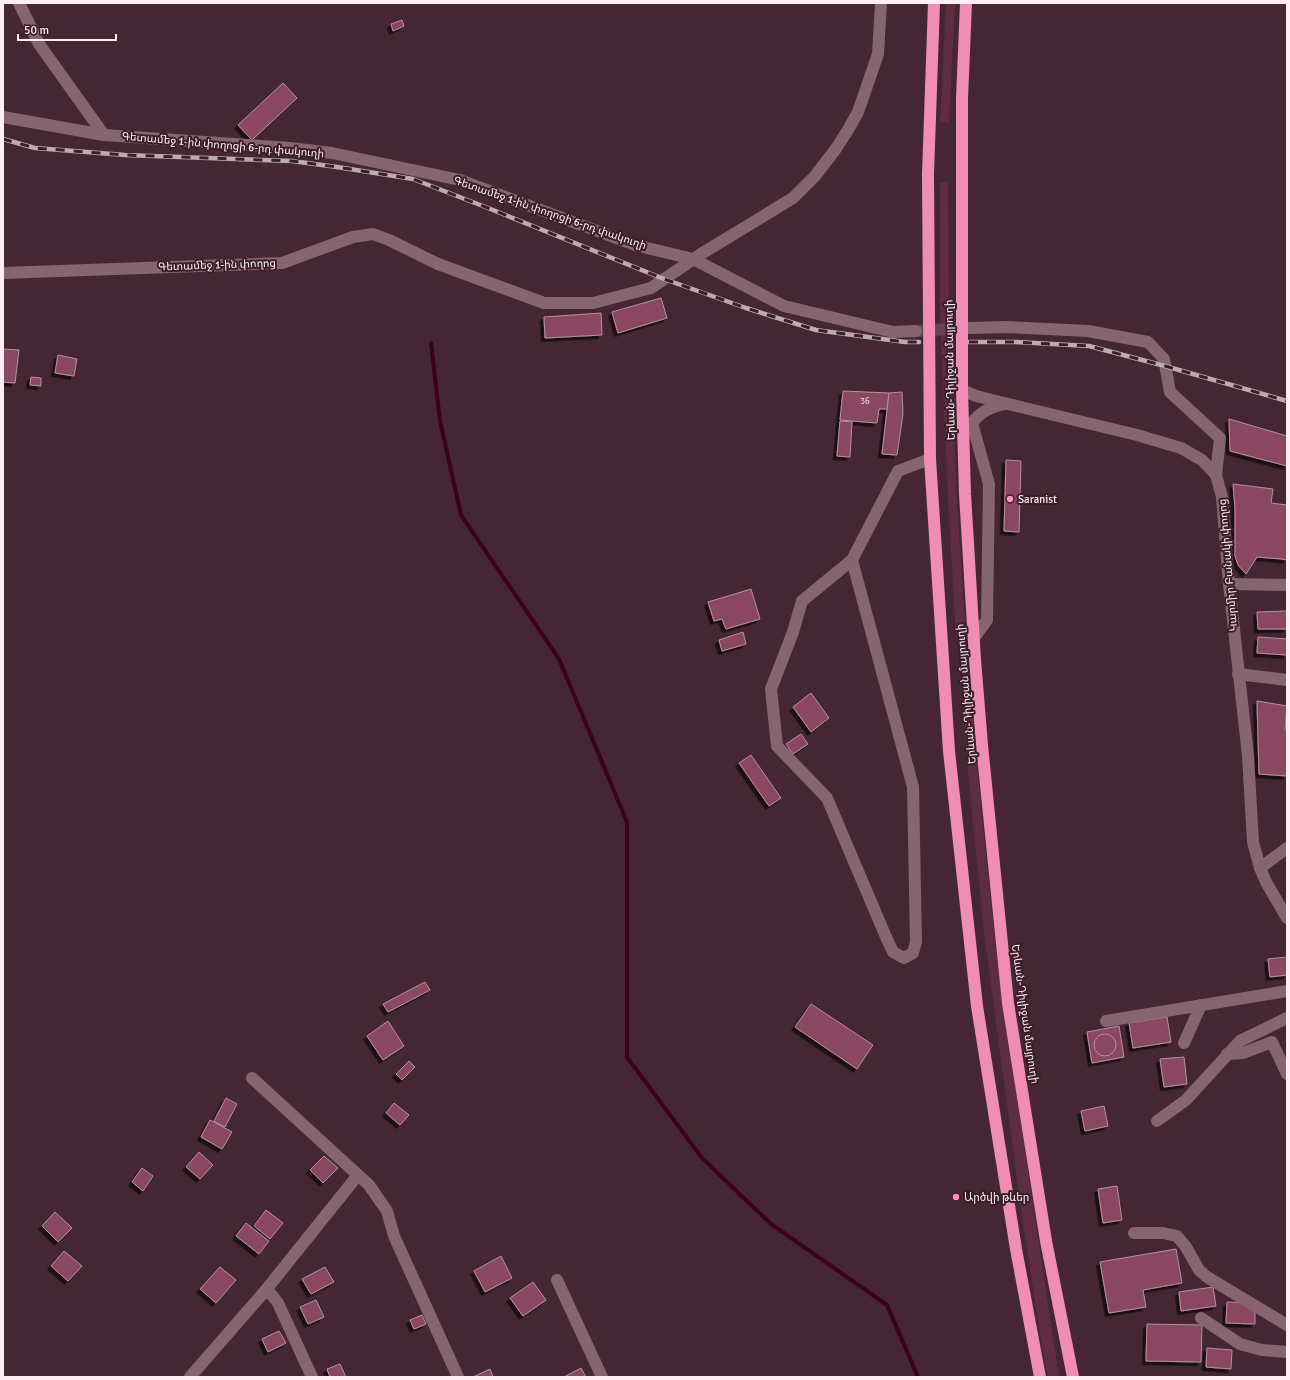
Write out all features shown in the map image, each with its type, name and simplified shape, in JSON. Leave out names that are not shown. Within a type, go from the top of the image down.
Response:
[{"type":"highway","name":"Երևան-Դիլիջան մայրուղի","points":[[934,3],[928,174],[930,459],[949,751],[977,1006],[1016,1249],[1040,1377]]},
{"type":"highway","name":"Երևան-Դիլիջան մայրուղի","points":[[966,3],[962,99],[962,390],[974,638],[982,745],[1008,1003],[1046,1241],[1073,1377]]},
{"type":"street","points":[[19,3],[39,44],[104,135]]},
{"type":"street","points":[[693,259],[793,198],[815,176],[835,150],[858,112],[878,54],[881,3]]},
{"type":"street","name":"Գետամեջ 1-ին փողոցի 6-րդ փակուղի","points":[[3,117],[104,135],[290,148],[332,153],[460,180],[634,245],[693,259],[784,306],[893,332],[916,331]]},
{"type":"street","name":"Գետամեջ 1-ին փողոց","points":[[3,272],[282,262],[353,237],[373,234],[389,240],[438,264],[544,304],[593,303],[651,288],[693,259]]},
{"type":"street","points":[[969,328],[1007,327],[1088,330],[1148,342],[1164,359],[1170,392],[1220,438],[1216,474]]},
{"type":"street","points":[[962,390],[986,399],[1137,435],[1181,448],[1202,460],[1216,474]]},
{"type":"street","points":[[980,451],[964,445],[972,423],[984,411],[1006,403]]},
{"type":"street","points":[[972,423],[989,484],[986,620],[974,638]]},
{"type":"street","points":[[852,560],[913,787],[916,942],[913,953],[904,958],[893,952],[827,798],[777,746],[771,689],[793,632],[802,601],[852,560],[898,471],[930,459]]},
{"type":"street","name":"Կարմիր Բանակի փողոց","points":[[1216,474],[1222,497],[1238,674],[1248,756],[1253,842],[1260,868],[1266,882],[1287,918]]},
{"type":"street","points":[[1229,584],[1287,585]]},
{"type":"street","points":[[1238,674],[1287,680]]},
{"type":"street","points":[[1260,868],[1287,848]]},
{"type":"street","points":[[1106,1021],[1287,991]]},
{"type":"street","points":[[1184,1043],[1201,1005]]},
{"type":"street","points":[[1157,1121],[1186,1100],[1240,1041],[1287,1018]]},
{"type":"street","points":[[1227,1054],[1243,1053],[1272,1042],[1287,1074]]},
{"type":"street","points":[[252,1078],[369,1185],[387,1211],[394,1236],[458,1377]]},
{"type":"street","points":[[190,1377],[264,1291],[358,1175]]},
{"type":"street","points":[[1134,1233],[1163,1233],[1177,1236],[1186,1247],[1198,1270],[1207,1277],[1287,1324]]},
{"type":"street","points":[[557,1280],[602,1377]]},
{"type":"street","points":[[264,1291],[272,1295],[278,1303],[312,1377]]},
{"type":"street","points":[[1202,1318],[1240,1344],[1262,1350],[1287,1352]]},
{"type":"shaded area","points":[[946,3],[955,3],[949,123],[940,122]]},
{"type":"shaded area","points":[[948,182],[949,311],[957,501],[966,638],[956,637],[940,314],[940,183]]},
{"type":"shaded area","points":[[970,682],[992,916],[1002,994],[1059,1377],[1048,1377],[1041,1341],[1021,1209],[985,940],[970,794],[961,683]]},
{"type":"building","points":[[402,20],[404,26],[393,31],[391,24]]},
{"type":"building","points":[[283,83],[297,98],[252,140],[238,125]]},
{"type":"building","points":[[661,298],[667,318],[618,333],[612,312]]},
{"type":"building","points":[[601,313],[602,335],[545,338],[544,317]]},
{"type":"building","points":[[3,349],[19,350],[15,383],[3,382]]},
{"type":"building","points":[[58,355],[77,359],[74,376],[55,373]]},
{"type":"building","points":[[31,377],[41,378],[41,386],[30,385]]},
{"type":"building","points":[[843,391],[889,393],[887,409],[879,409],[877,423],[840,420]]},
{"type":"building","points":[[902,392],[903,414],[897,455],[882,454],[889,393]]},
{"type":"building","points":[[1229,419],[1287,436],[1287,466],[1230,451]]},
{"type":"building","points":[[840,421],[852,422],[850,457],[837,456]]},
{"type":"building","points":[[1006,460],[1021,461],[1019,532],[1004,531]]},
{"type":"building","points":[[1233,484],[1273,489],[1271,503],[1287,505],[1287,560],[1257,557],[1246,574],[1238,565],[1235,556],[1235,508]]},
{"type":"building","points":[[751,589],[760,619],[726,629],[722,619],[714,621],[708,602]]},
{"type":"building","points":[[1287,611],[1287,629],[1258,629],[1257,612]]},
{"type":"building","points":[[743,632],[746,644],[722,651],[719,640]]},
{"type":"building","points":[[1258,637],[1287,639],[1287,655],[1257,653]]},
{"type":"building","points":[[811,693],[829,718],[811,732],[793,707]]},
{"type":"building","points":[[1257,701],[1287,706],[1285,730],[1287,731],[1287,776],[1259,774]]},
{"type":"building","points":[[801,734],[808,744],[793,754],[786,744]]},
{"type":"building","points":[[751,755],[781,798],[769,806],[739,763]]},
{"type":"building","points":[[1287,957],[1287,975],[1270,977],[1268,959]]},
{"type":"building","points":[[425,982],[430,990],[388,1012],[383,1004]]},
{"type":"building","points":[[811,1004],[873,1045],[857,1069],[795,1027]]},
{"type":"building","points":[[1167,1017],[1171,1042],[1133,1048],[1129,1023]]},
{"type":"building","points":[[388,1021],[404,1046],[383,1060],[367,1036]]},
{"type":"building","points":[[1119,1026],[1124,1057],[1092,1063],[1087,1032]]},
{"type":"building","points":[[1105,1034],[1113,1037],[1116,1045],[1113,1053],[1105,1056],[1097,1053],[1094,1045],[1097,1037]]},
{"type":"building","points":[[1184,1057],[1187,1084],[1164,1087],[1160,1059]]},
{"type":"building","points":[[409,1061],[415,1067],[402,1080],[396,1074]]},
{"type":"building","points":[[226,1098],[237,1104],[225,1127],[214,1121]]},
{"type":"building","points":[[394,1103],[409,1115],[400,1125],[386,1113]]},
{"type":"building","points":[[1104,1106],[1108,1126],[1085,1131],[1081,1111]]},
{"type":"building","points":[[210,1120],[232,1132],[222,1149],[201,1137]]},
{"type":"building","points":[[199,1152],[213,1165],[200,1179],[186,1167]]},
{"type":"building","points":[[324,1156],[338,1168],[323,1183],[310,1170]]},
{"type":"building","points":[[142,1168],[153,1176],[143,1191],[132,1182]]},
{"type":"building","points":[[1117,1186],[1122,1220],[1103,1223],[1098,1189]]},
{"type":"building","points":[[266,1210],[283,1223],[270,1239],[254,1226]]},
{"type":"building","points":[[55,1212],[72,1228],[58,1242],[42,1226]]},
{"type":"building","points":[[246,1223],[269,1241],[259,1254],[236,1236]]},
{"type":"building","points":[[1176,1249],[1182,1283],[1143,1290],[1146,1307],[1109,1313],[1100,1262]]},
{"type":"building","points":[[64,1251],[82,1266],[68,1281],[51,1266]]},
{"type":"building","points":[[501,1256],[512,1278],[485,1292],[474,1271]]},
{"type":"building","points":[[220,1267],[236,1280],[216,1303],[200,1289]]},
{"type":"building","points":[[325,1267],[334,1282],[311,1294],[302,1279]]},
{"type":"building","points":[[533,1282],[546,1300],[523,1316],[510,1298]]},
{"type":"building","points":[[1213,1287],[1216,1306],[1181,1311],[1179,1292]]},
{"type":"building","points":[[316,1300],[324,1317],[308,1324],[300,1307]]},
{"type":"building","points":[[1227,1302],[1255,1303],[1255,1324],[1226,1323]]},
{"type":"building","points":[[422,1315],[426,1324],[414,1329],[410,1320]]},
{"type":"building","points":[[1147,1324],[1202,1325],[1201,1362],[1146,1361]]},
{"type":"building","points":[[279,1331],[286,1343],[268,1352],[262,1339]]},
{"type":"building","points":[[1207,1348],[1232,1350],[1231,1369],[1206,1367]]},
{"type":"building","points":[[340,1364],[346,1377],[330,1377],[327,1369]]},
{"type":"building","points":[[581,1368],[586,1377],[564,1377]]},
{"type":"building","points":[[490,1369],[493,1377],[473,1377]]},
{"type":"waterway","points":[[431,343],[440,421],[461,515],[559,659],[627,822],[627,1057],[702,1158],[771,1224],[887,1305],[918,1377]]},
{"type":"tunnel","points":[[916,331],[969,328]]},
{"type":"railway","points":[[3,139],[35,148],[125,155],[292,161],[413,179],[664,279],[746,308],[816,330],[905,342],[919,342]]},
{"type":"railway","points":[[969,342],[1014,342],[1089,346],[1287,401]]},
{"type":"place","name":"Saranist","points":[[1010,499]]},
{"type":"place","name":"Արծվի թևեր","points":[[956,1197]]}]
